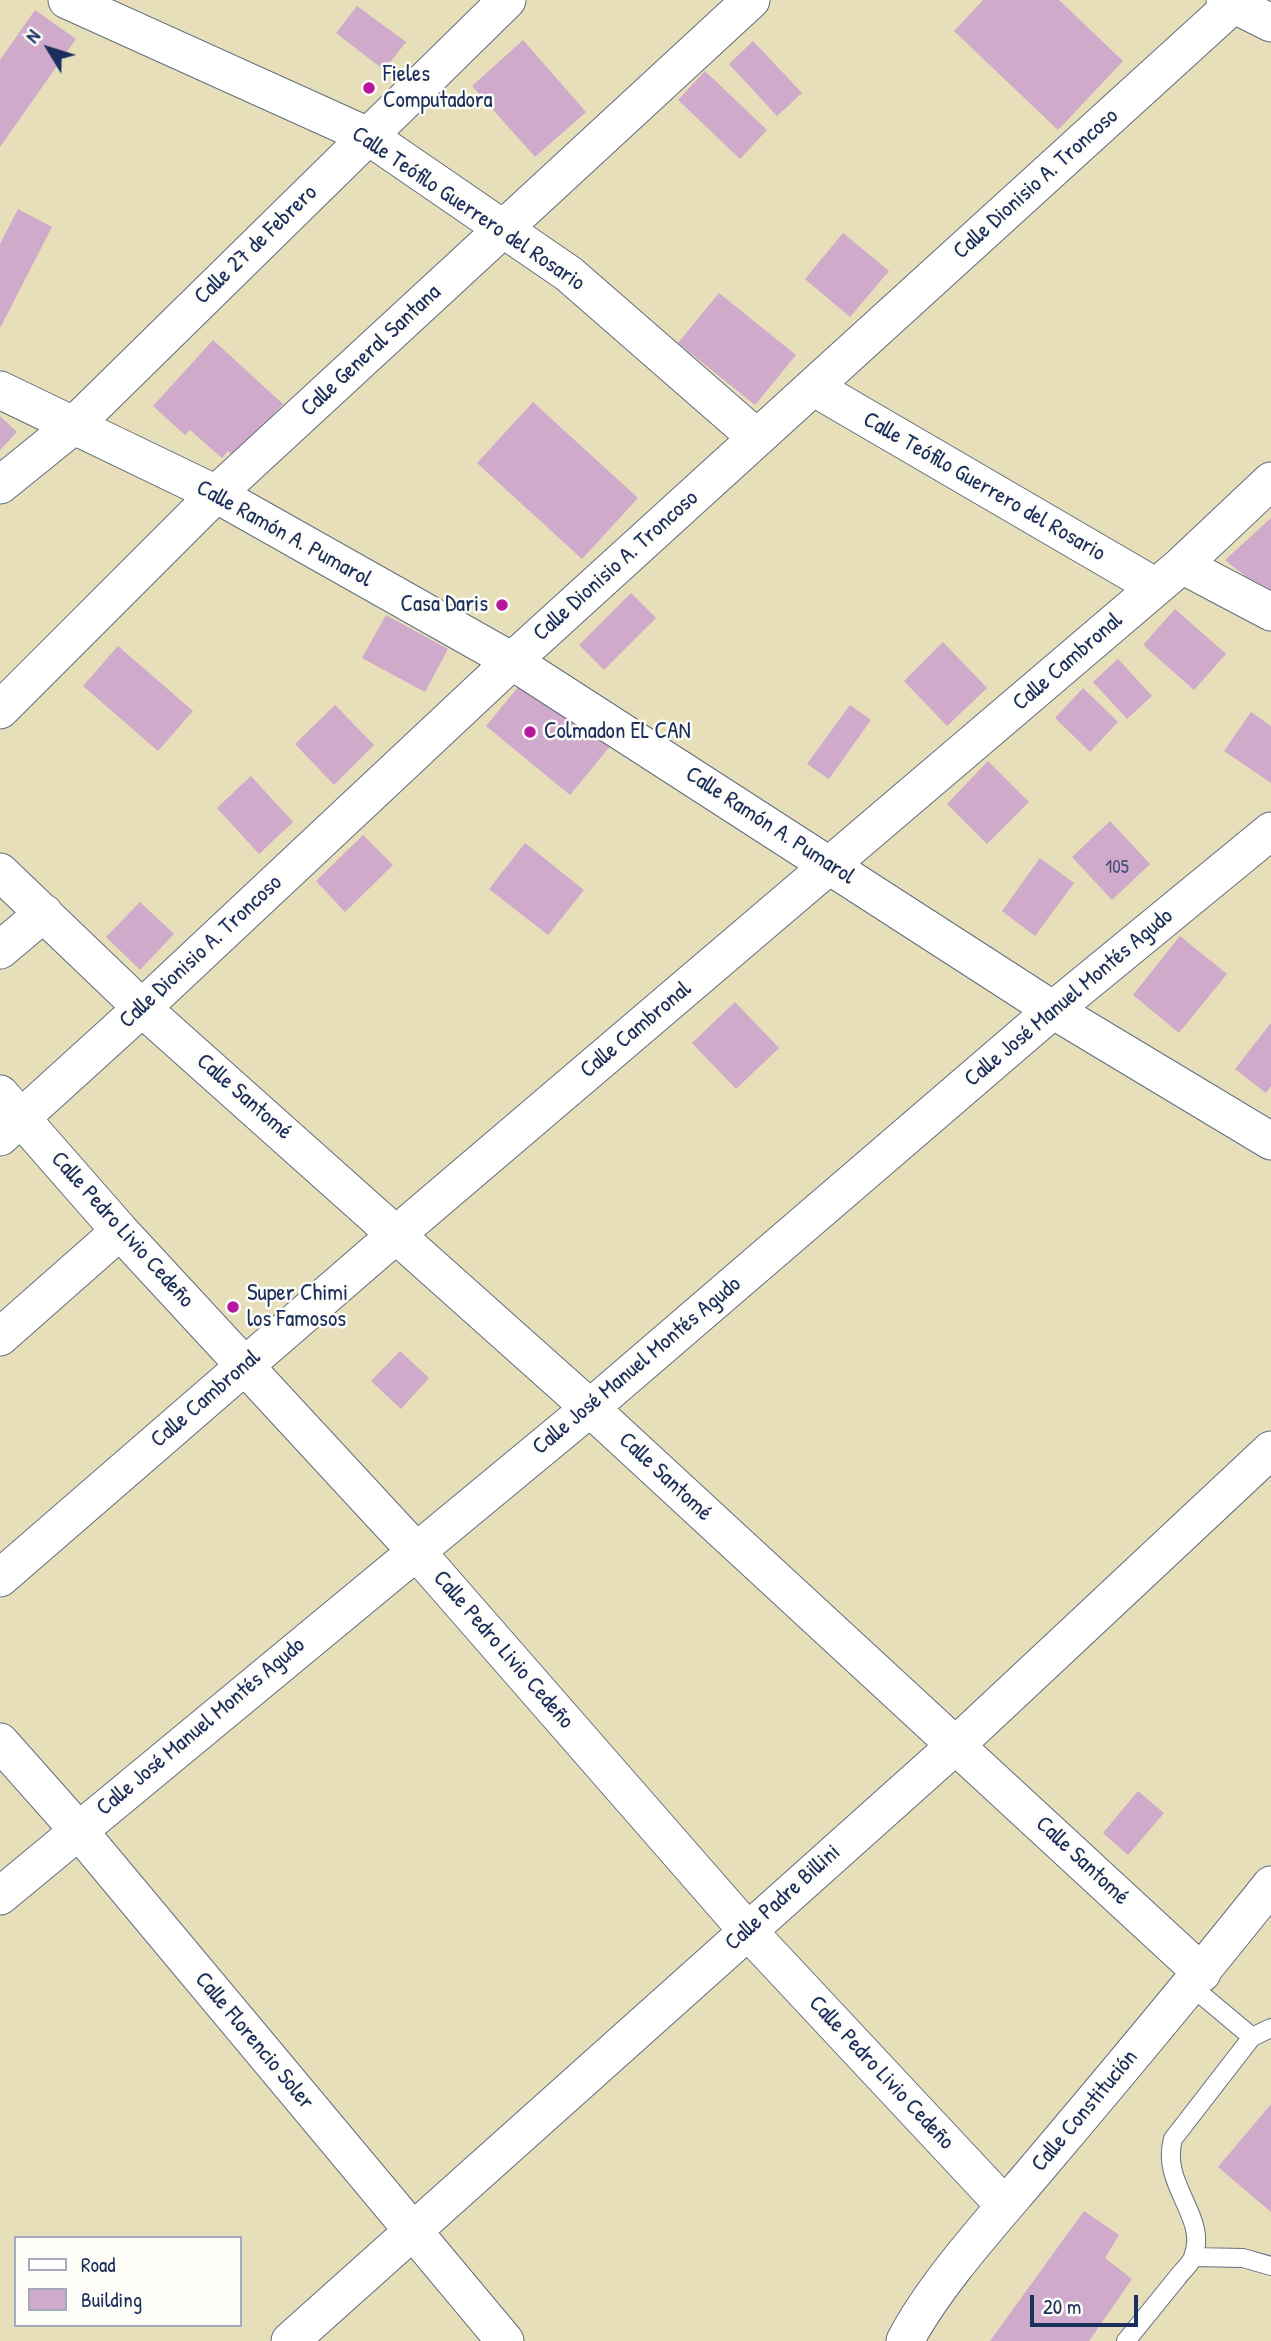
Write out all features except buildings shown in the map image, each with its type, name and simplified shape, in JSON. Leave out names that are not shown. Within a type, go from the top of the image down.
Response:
[{"type":"street","name":"Calle Teófilo Guerrero del Rosario","points":[[67,0],[368,136],[569,274],[757,438]]},
{"type":"street","name":"Calle 27 de Febrero","points":[[0,485],[73,426],[507,0]]},
{"type":"street","name":"Calle General Santana","points":[[0,710],[216,494],[751,0]]},
{"type":"street","points":[[1232,1],[1271,23]]},
{"type":"street","name":"Calle Dionisio A. Troncoso","points":[[7,1116],[142,1008],[512,661],[1232,1]]},
{"type":"street","name":"Calle Teófilo Guerrero del Rosario","points":[[813,387],[1169,576],[1271,612]]},
{"type":"street","name":"Calle Ramón A. Pumarol","points":[[0,390],[216,494],[512,661],[1053,1010],[1271,1141]]},
{"type":"street","name":"Calle Cambronal","points":[[0,1578],[398,1233],[1169,576],[1271,481]]},
{"type":"street","name":"Calle José Manuel Montés Agudo","points":[[0,1896],[415,1550],[590,1408],[1053,1010],[1271,831]]},
{"type":"street","name":"Calle Santomé","points":[[0,872],[142,1008],[398,1233],[957,1744],[1196,1979]]},
{"type":"street","points":[[0,950],[44,913]]},
{"type":"street","name":"Calle Pedro Livio Cedeño","points":[[7,1116],[120,1231],[415,1550],[746,1929],[1005,2206]]},
{"type":"street","points":[[0,1337],[120,1231]]},
{"type":"street","name":"Calle Padre Billini","points":[[290,2341],[746,1929],[957,1744],[1271,1450]]},
{"type":"street","name":"Calle Florencio Soler","points":[[0,1742],[78,1830],[505,2341]]},
{"type":"street","name":"Calle Constitución","points":[[905,2341],[918,2316],[1005,2206],[1196,1979],[1271,1885]]},
{"type":"lane","points":[[1196,1979],[1252,2037]]},
{"type":"lane","points":[[1126,2341],[1194,2257],[1195,2235],[1189,2205],[1171,2175],[1168,2156],[1173,2139],[1252,2037],[1271,2028]]},
{"type":"lane","points":[[1194,2257],[1243,2258],[1271,2266]]},
{"type":"place","name":"Fieles Computadora","points":[[369,88]]},
{"type":"place","name":"Casa Daris","points":[[502,605]]},
{"type":"place","name":"Colmadon EL CAN","points":[[530,732]]},
{"type":"place","name":"Super Chimi los Famosos","points":[[233,1307]]}]
